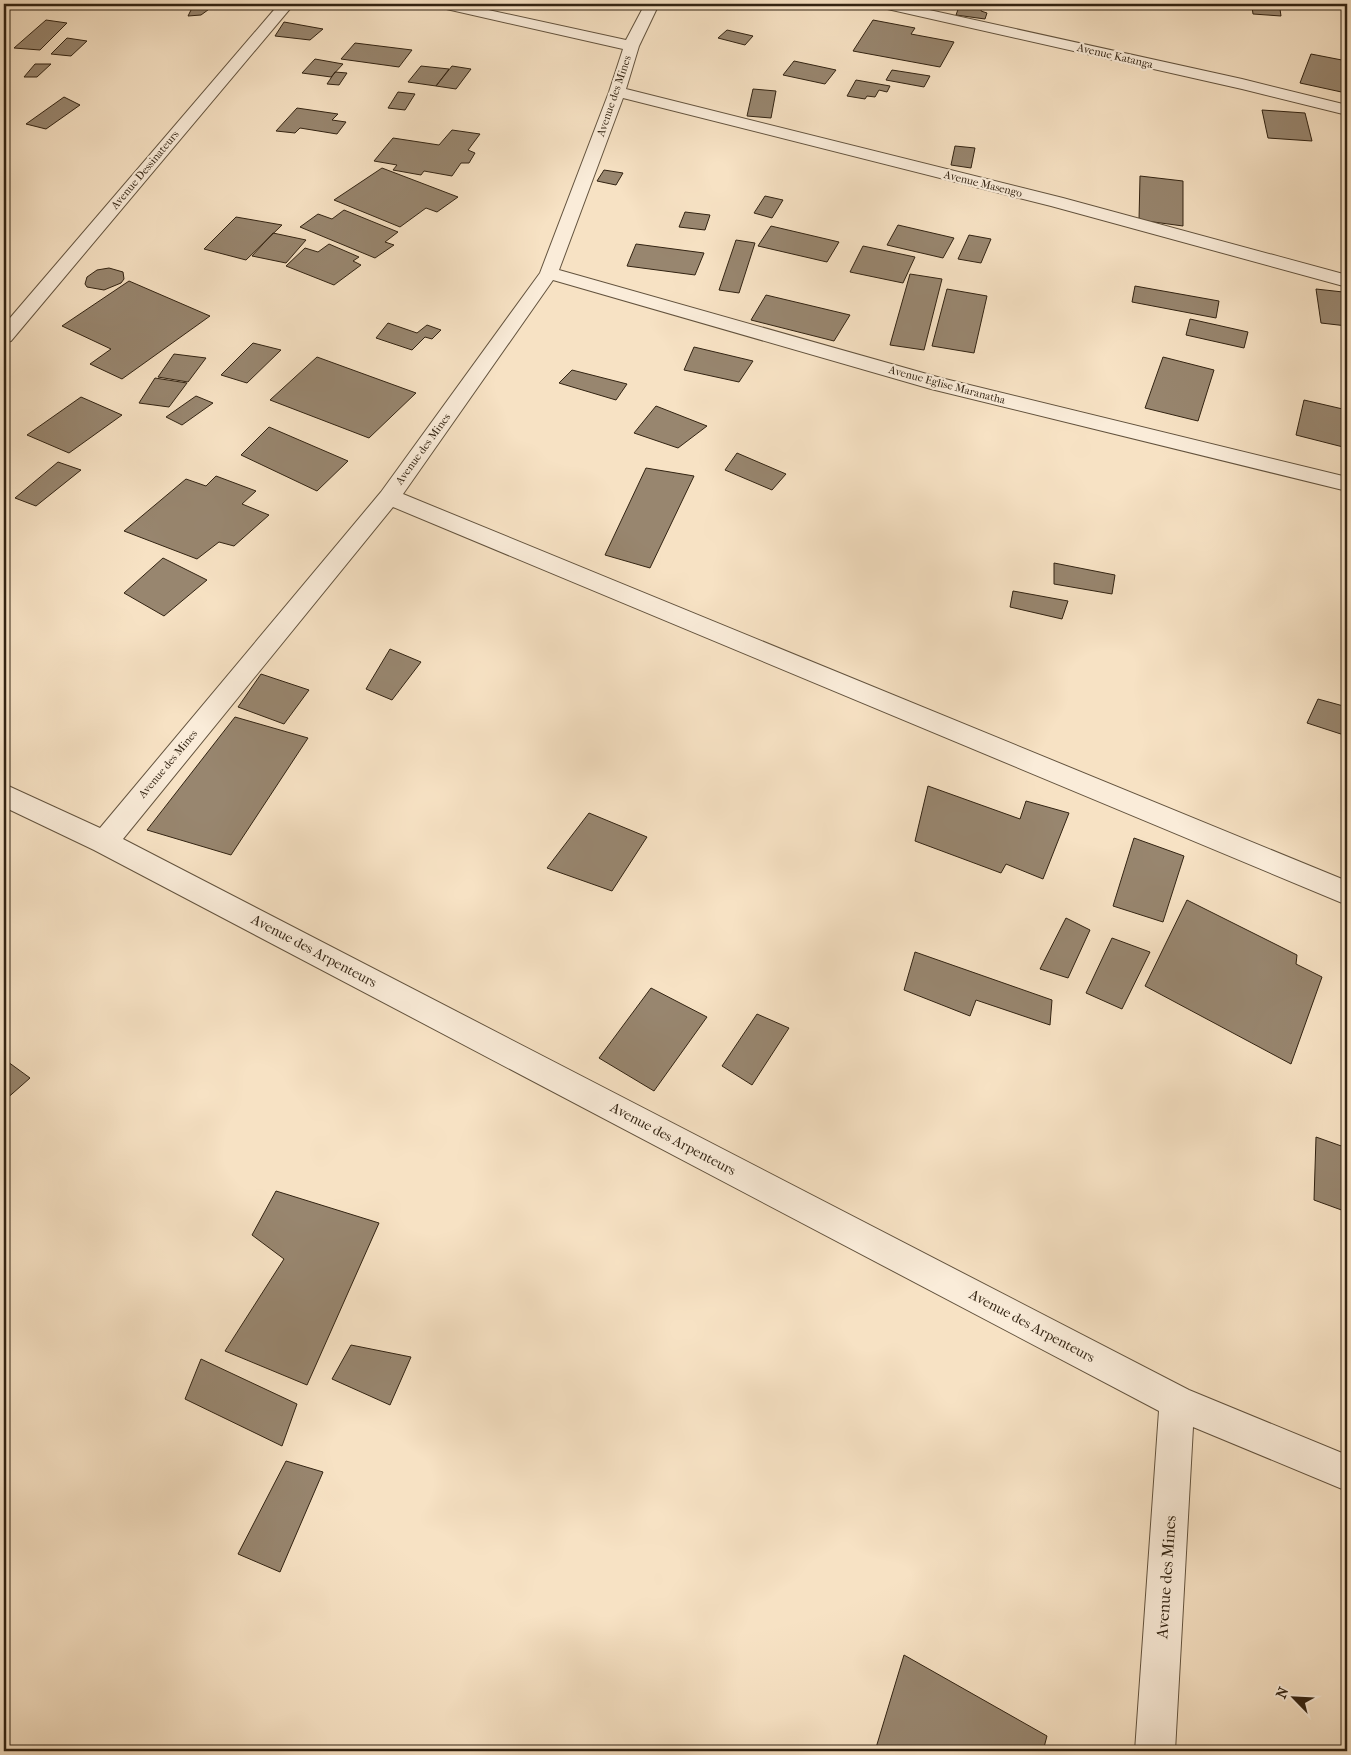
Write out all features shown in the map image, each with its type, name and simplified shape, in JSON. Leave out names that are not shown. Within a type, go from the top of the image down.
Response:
[{"type":"street","name":"Avenue Dessinateurs","points":[[4,337],[287,4]]},
{"type":"street","points":[[442,4],[631,46]]},
{"type":"street","name":"Avenue des Mines","points":[[104,842],[389,497],[549,273],[617,92],[631,46],[652,4]]},
{"type":"street","name":"Avenue Katanga","points":[[882,4],[1242,84],[1347,110]]},
{"type":"street","name":"Avenue Masengo","points":[[617,92],[1058,202],[1347,281]]},
{"type":"street","name":"Avenue Eglise Maranatha","points":[[549,273],[938,384],[1347,484]]},
{"type":"street","points":[[389,497],[1347,893]]},
{"type":"street","name":"Avenue des Arpenteurs","points":[[4,795],[104,842],[1177,1402],[1347,1473]]},
{"type":"street","name":"Avenue des Mines","points":[[1155,1751],[1177,1402]]},
{"type":"building","points":[[960,4],[982,4],[981,11],[987,13],[985,19],[956,15]]},
{"type":"building","points":[[193,6],[212,7],[201,15],[188,16]]},
{"type":"building","points":[[1252,7],[1280,9],[1281,16],[1253,14]]},
{"type":"building","points":[[46,20],[67,23],[40,50],[14,48]]},
{"type":"building","points":[[873,20],[915,28],[911,34],[954,42],[940,67],[853,51]]},
{"type":"building","points":[[284,22],[323,29],[310,40],[275,36]]},
{"type":"building","points":[[727,30],[753,36],[745,45],[718,38]]},
{"type":"building","points":[[67,38],[87,41],[71,56],[51,54]]},
{"type":"building","points":[[355,43],[412,50],[399,67],[341,59]]},
{"type":"building","points":[[1311,54],[1347,61],[1346,93],[1300,83]]},
{"type":"building","points":[[315,59],[343,64],[331,77],[302,73]]},
{"type":"building","points":[[794,61],[836,70],[825,84],[783,75]]},
{"type":"building","points":[[35,64],[51,64],[37,77],[24,77]]},
{"type":"building","points":[[421,66],[449,69],[436,86],[408,82]]},
{"type":"building","points":[[452,66],[471,69],[456,89],[436,86]]},
{"type":"building","points":[[892,70],[930,76],[924,87],[886,80]]},
{"type":"building","points":[[335,72],[347,73],[339,85],[327,84]]},
{"type":"building","points":[[856,80],[890,86],[887,92],[879,90],[875,97],[867,96],[865,99],[847,96]]},
{"type":"building","points":[[753,89],[776,91],[771,118],[747,116]]},
{"type":"building","points":[[398,92],[415,94],[405,110],[388,108]]},
{"type":"building","points":[[64,97],[80,105],[46,129],[26,124]]},
{"type":"building","points":[[297,108],[338,114],[332,120],[346,122],[337,134],[300,128],[295,133],[276,131]]},
{"type":"building","points":[[1262,110],[1305,113],[1312,141],[1268,138]]},
{"type":"building","points":[[452,130],[480,134],[468,150],[475,153],[469,163],[461,163],[452,176],[424,171],[421,175],[393,170],[397,165],[374,161],[393,138],[439,145]]},
{"type":"building","points":[[955,146],[975,148],[971,168],[951,165]]},
{"type":"building","points":[[382,168],[458,197],[437,212],[426,208],[400,227],[334,200]]},
{"type":"building","points":[[604,170],[623,173],[616,185],[597,181]]},
{"type":"building","points":[[1140,176],[1183,181],[1183,226],[1139,220]]},
{"type":"building","points":[[765,196],[783,200],[772,218],[754,213]]},
{"type":"building","points":[[344,210],[398,232],[385,242],[394,245],[375,258],[300,227],[318,214],[332,219]]},
{"type":"building","points":[[685,212],[710,215],[705,230],[679,227]]},
{"type":"building","points":[[236,217],[282,225],[246,260],[204,249]]},
{"type":"building","points":[[898,225],[954,238],[943,258],[887,245]]},
{"type":"building","points":[[771,226],[839,242],[827,262],[758,246]]},
{"type":"building","points":[[273,233],[306,240],[286,263],[252,256]]},
{"type":"building","points":[[969,235],[991,239],[981,263],[958,259]]},
{"type":"building","points":[[736,240],[755,243],[739,293],[719,290]]},
{"type":"building","points":[[329,244],[359,257],[353,261],[361,265],[334,285],[286,266],[305,248],[318,252]]},
{"type":"building","points":[[636,244],[704,253],[695,275],[627,266]]},
{"type":"building","points":[[863,246],[915,257],[903,283],[850,272]]},
{"type":"building","points":[[109,268],[123,272],[124,279],[121,283],[104,290],[87,287],[85,284],[87,277],[97,270]]},
{"type":"building","points":[[910,274],[942,279],[924,350],[890,345]]},
{"type":"building","points":[[129,281],[210,316],[122,379],[90,364],[111,349],[62,326]]},
{"type":"building","points":[[1135,286],[1219,301],[1216,318],[1132,302]]},
{"type":"building","points":[[947,289],[987,296],[974,353],[932,346]]},
{"type":"building","points":[[1316,289],[1343,292],[1347,326],[1321,323]]},
{"type":"building","points":[[766,295],[850,315],[834,341],[751,320]]},
{"type":"building","points":[[1190,319],[1248,332],[1244,348],[1186,335]]},
{"type":"building","points":[[388,323],[417,333],[427,325],[441,330],[432,339],[425,337],[412,350],[376,338]]},
{"type":"building","points":[[253,343],[281,350],[247,383],[221,375]]},
{"type":"building","points":[[694,347],[753,361],[739,382],[684,370]]},
{"type":"building","points":[[174,354],[206,358],[188,382],[158,377]]},
{"type":"building","points":[[317,357],[416,393],[369,438],[270,400]]},
{"type":"building","points":[[1163,357],[1214,370],[1198,421],[1145,408]]},
{"type":"building","points":[[572,370],[627,384],[616,400],[559,383]]},
{"type":"building","points":[[155,378],[187,383],[169,407],[139,403]]},
{"type":"building","points":[[196,396],[213,403],[182,425],[166,417]]},
{"type":"building","points":[[81,397],[122,415],[69,453],[27,435]]},
{"type":"building","points":[[1304,400],[1347,410],[1347,448],[1296,435]]},
{"type":"building","points":[[656,406],[707,426],[678,448],[634,433]]},
{"type":"building","points":[[269,427],[348,461],[317,491],[241,455]]},
{"type":"building","points":[[737,453],[786,474],[772,490],[725,470]]},
{"type":"building","points":[[58,462],[81,470],[36,506],[15,498]]},
{"type":"building","points":[[646,468],[694,476],[650,568],[605,555]]},
{"type":"building","points":[[216,476],[256,491],[242,504],[269,515],[234,546],[219,542],[197,559],[124,531],[186,479],[206,486]]},
{"type":"building","points":[[163,558],[207,580],[164,616],[124,593]]},
{"type":"building","points":[[1054,563],[1115,575],[1112,594],[1054,584]]},
{"type":"building","points":[[1013,591],[1068,601],[1062,619],[1010,607]]},
{"type":"building","points":[[390,649],[421,662],[392,700],[366,689]]},
{"type":"building","points":[[261,674],[309,690],[284,724],[238,707]]},
{"type":"building","points":[[1318,699],[1347,707],[1347,736],[1307,723]]},
{"type":"building","points":[[235,717],[308,738],[231,855],[147,830]]},
{"type":"building","points":[[928,786],[1020,819],[1026,801],[1069,813],[1043,879],[1006,864],[1001,873],[915,841]]},
{"type":"building","points":[[589,813],[647,837],[612,891],[547,868]]},
{"type":"building","points":[[1134,838],[1184,856],[1163,922],[1113,906]]},
{"type":"building","points":[[1187,900],[1297,955],[1296,964],[1322,977],[1291,1064],[1145,986]]},
{"type":"building","points":[[1066,918],[1090,930],[1068,978],[1040,969]]},
{"type":"building","points":[[1112,938],[1150,952],[1122,1009],[1086,993]]},
{"type":"building","points":[[915,952],[1052,1000],[1050,1025],[976,1000],[970,1016],[904,990]]},
{"type":"building","points":[[651,988],[707,1017],[654,1091],[599,1058]]},
{"type":"building","points":[[757,1014],[789,1028],[752,1085],[722,1066]]},
{"type":"building","points":[[4,1059],[30,1078],[4,1101]]},
{"type":"building","points":[[1316,1137],[1347,1148],[1347,1212],[1314,1200]]},
{"type":"building","points":[[276,1191],[379,1223],[307,1385],[225,1351],[284,1259],[252,1235]]},
{"type":"building","points":[[351,1345],[411,1357],[390,1405],[332,1379]]},
{"type":"building","points":[[201,1359],[297,1404],[282,1446],[185,1399]]},
{"type":"building","points":[[286,1461],[323,1472],[280,1572],[238,1554]]},
{"type":"building","points":[[904,1655],[1047,1736],[1043,1751],[875,1751]]}]
